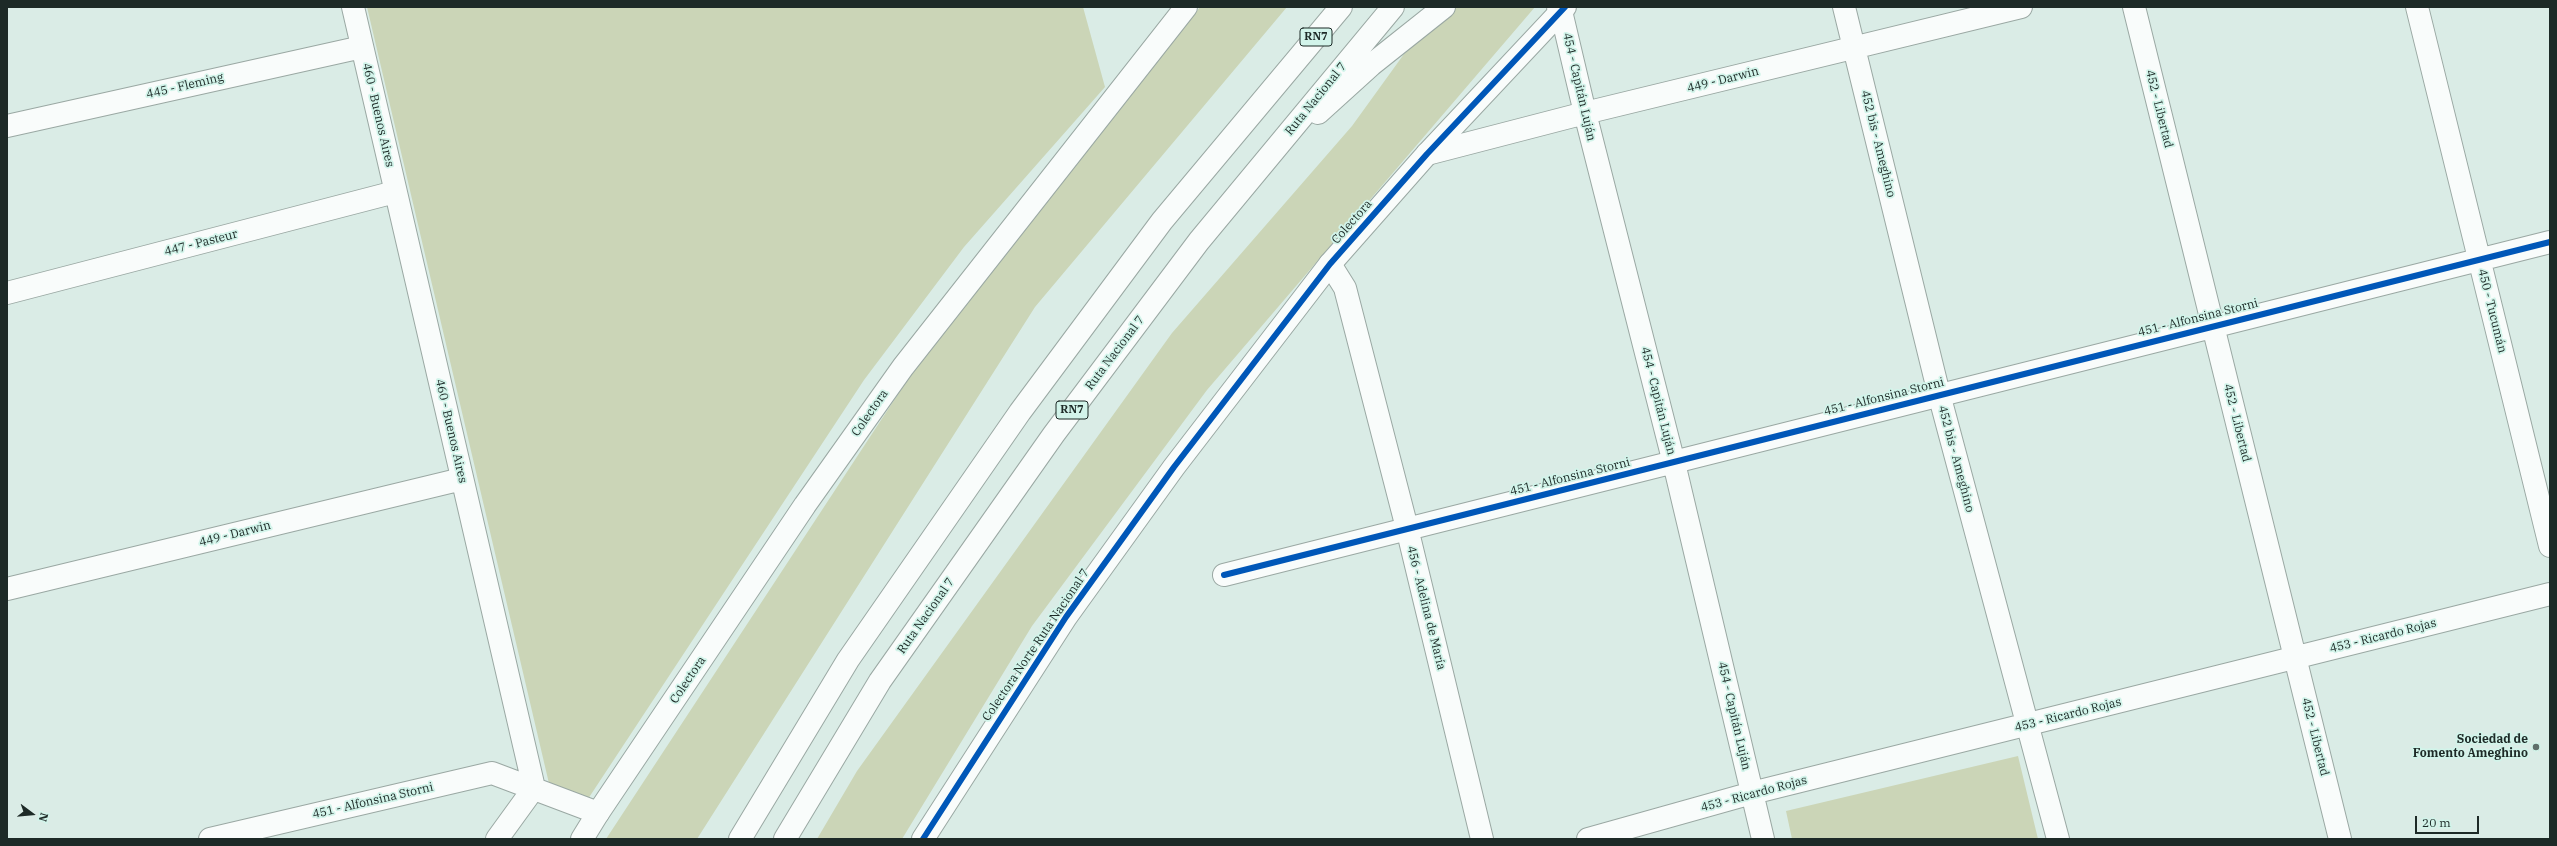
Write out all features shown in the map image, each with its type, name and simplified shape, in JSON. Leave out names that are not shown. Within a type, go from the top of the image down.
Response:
[{"type":"main road","name":"460 - Buenos Aires","points":[[353,7],[534,788]]},
{"type":"main road","name":"Colectora","points":[[582,839],[806,505],[903,367],[1186,7]]},
{"type":"main road","points":[[1291,67],[1324,7]]},
{"type":"main road","name":"RN7","points":[[740,839],[848,660],[1020,412],[1162,221],[1341,7]]},
{"type":"main road","name":"Ruta Nacional 7","points":[[785,839],[880,681],[1054,434],[1199,241],[1393,7]]},
{"type":"main road","points":[[1257,170],[1371,64],[1444,7]]},
{"type":"main road","name":"452 bis - Ameghino","points":[[1844,7],[1939,394],[2058,839]]},
{"type":"main road","name":"449 - Darwin","points":[[1426,154],[1585,113],[2021,7]]},
{"type":"main road","name":"452 - Libertad","points":[[2134,7],[2340,839]]},
{"type":"main road","name":"450 - Tucumán","points":[[2417,7],[2550,546]]},
{"type":"main road","name":"Colectora","points":[[1174,467],[1330,264],[1426,154],[1562,8]]},
{"type":"main road","name":"454 - Capitán Luján","points":[[1562,8],[1585,113],[1674,462],[1763,839]]},
{"type":"main road","name":"445 - Fleming","points":[[7,126],[362,47]]},
{"type":"main road","name":"447 - Pasteur","points":[[7,293],[395,192]]},
{"type":"main road","name":"451 - Alfonsina Storni","points":[[1224,575],[1939,394],[2550,242]]},
{"type":"main road","name":"456 - Adelina de María","points":[[1330,264],[1345,288],[1407,528],[1482,839]]},
{"type":"main road","name":"Colectora Norte Ruta Nacional 7","points":[[923,839],[1066,616],[1174,467]]},
{"type":"main road","name":"449 - Darwin","points":[[7,589],[462,479]]},
{"type":"main road","name":"453 - Ricardo Rojas","points":[[1588,839],[1752,793],[2550,594]]},
{"type":"main road","name":"451 - Alfonsina Storni","points":[[210,839],[492,773],[534,788]]},
{"type":"main road","points":[[497,839],[534,788],[598,813]]},
{"type":"green space","points":[[367,7],[1083,7],[1105,87],[964,247],[864,380],[586,802],[551,792]]},
{"type":"green space","points":[[1200,7],[1287,7],[1035,307],[697,839],[606,839],[908,379]]},
{"type":"green space","points":[[1438,7],[1535,7],[1207,390],[1032,626],[902,839],[817,839],[857,771],[1172,333],[1352,126]]},
{"type":"green space","points":[[2018,756],[2038,839],[1792,839],[1786,811]]},
{"type":"cycle path","points":[[923,839],[1066,617],[1174,467],[1330,264],[1427,154],[1565,7]]},
{"type":"cycle path","points":[[1224,575],[2550,242]]},
{"type":"place","name":"Sociedad de Fomento Ameghino","points":[[2536,747]]}]
